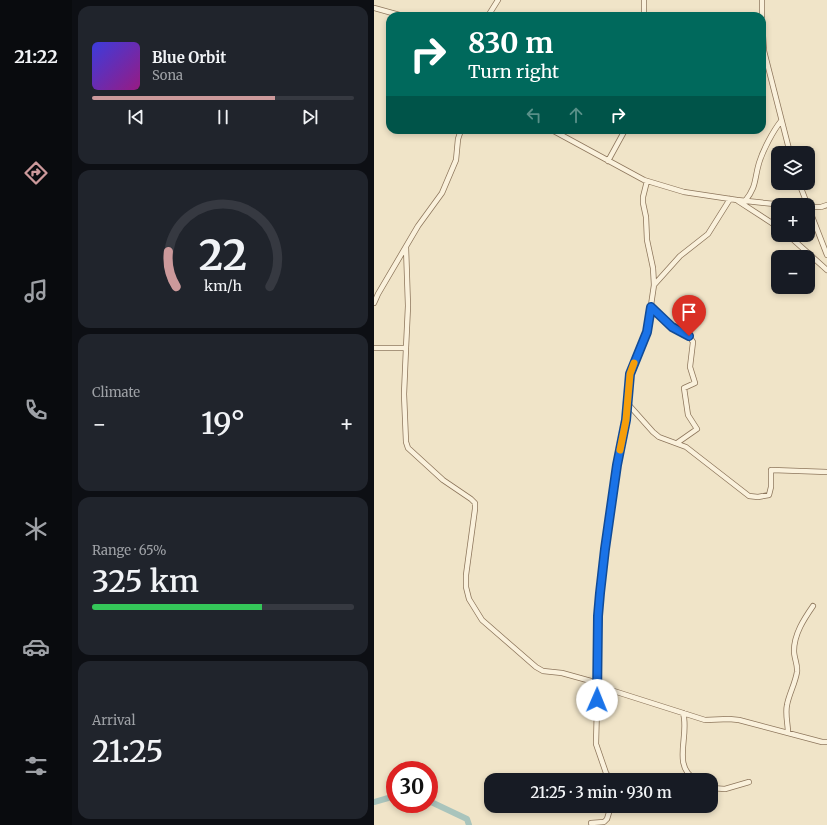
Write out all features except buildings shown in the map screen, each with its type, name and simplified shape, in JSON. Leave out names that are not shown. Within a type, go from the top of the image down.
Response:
[{"type":"street","points":[[490,12],[498,0]]},
{"type":"street","points":[[644,0],[644,12]]},
{"type":"street","points":[[762,0],[762,12]]},
{"type":"street","points":[[374,8],[388,12]]},
{"type":"street","points":[[766,60],[788,146]]},
{"type":"street","points":[[745,201],[754,190],[761,159],[778,124],[781,121]]},
{"type":"street","points":[[374,303],[418,226],[442,193],[456,160],[460,134]]},
{"type":"street","points":[[559,134],[647,181],[684,192],[771,204]]},
{"type":"street","points":[[608,161],[623,134]]},
{"type":"street","points":[[606,773],[596,744],[600,593],[617,465],[626,420],[630,374],[647,332],[654,285],[653,268],[647,240],[646,217],[643,203],[647,181]]},
{"type":"street","points":[[654,285],[680,256],[708,234],[730,199]]},
{"type":"street","points":[[737,200],[771,223]]},
{"type":"street","points":[[815,207],[827,205]]},
{"type":"street","points":[[815,224],[827,255]]},
{"type":"street","points":[[796,242],[827,270]]},
{"type":"street","points":[[406,247],[408,306],[404,394],[406,442],[408,448],[443,480],[475,503],[466,575],[466,587],[469,599],[482,620],[536,667],[543,671],[562,673],[705,720],[739,720],[822,742],[827,742]]},
{"type":"street","points":[[651,307],[672,327],[689,336],[693,342],[690,367],[695,383],[684,388],[688,415],[697,429],[677,443]]},
{"type":"street","points":[[374,348],[406,348]]},
{"type":"street","points":[[628,404],[659,437],[686,447],[749,496],[758,497],[769,495],[771,487],[771,470],[827,472]]},
{"type":"street","points":[[788,733],[787,704],[797,670],[794,651],[795,644],[803,620],[813,606]]},
{"type":"street","points":[[683,713],[685,719],[685,731],[682,757],[683,764],[688,773]]},
{"type":"street","points":[[718,788],[725,788],[749,782]]},
{"type":"street","points":[[592,823],[604,822],[609,813]]},
{"type":"waterway","points":[[374,802],[386,799]]},
{"type":"waterway","points":[[438,805],[467,819],[469,825]]},
{"type":"slow traffic","points":[[620,450],[626,420],[630,374],[634,363]]},
{"type":"route","points":[[597,700],[600,593],[617,465],[626,420],[630,374],[647,332],[651,307],[672,327],[689,336]]}]
